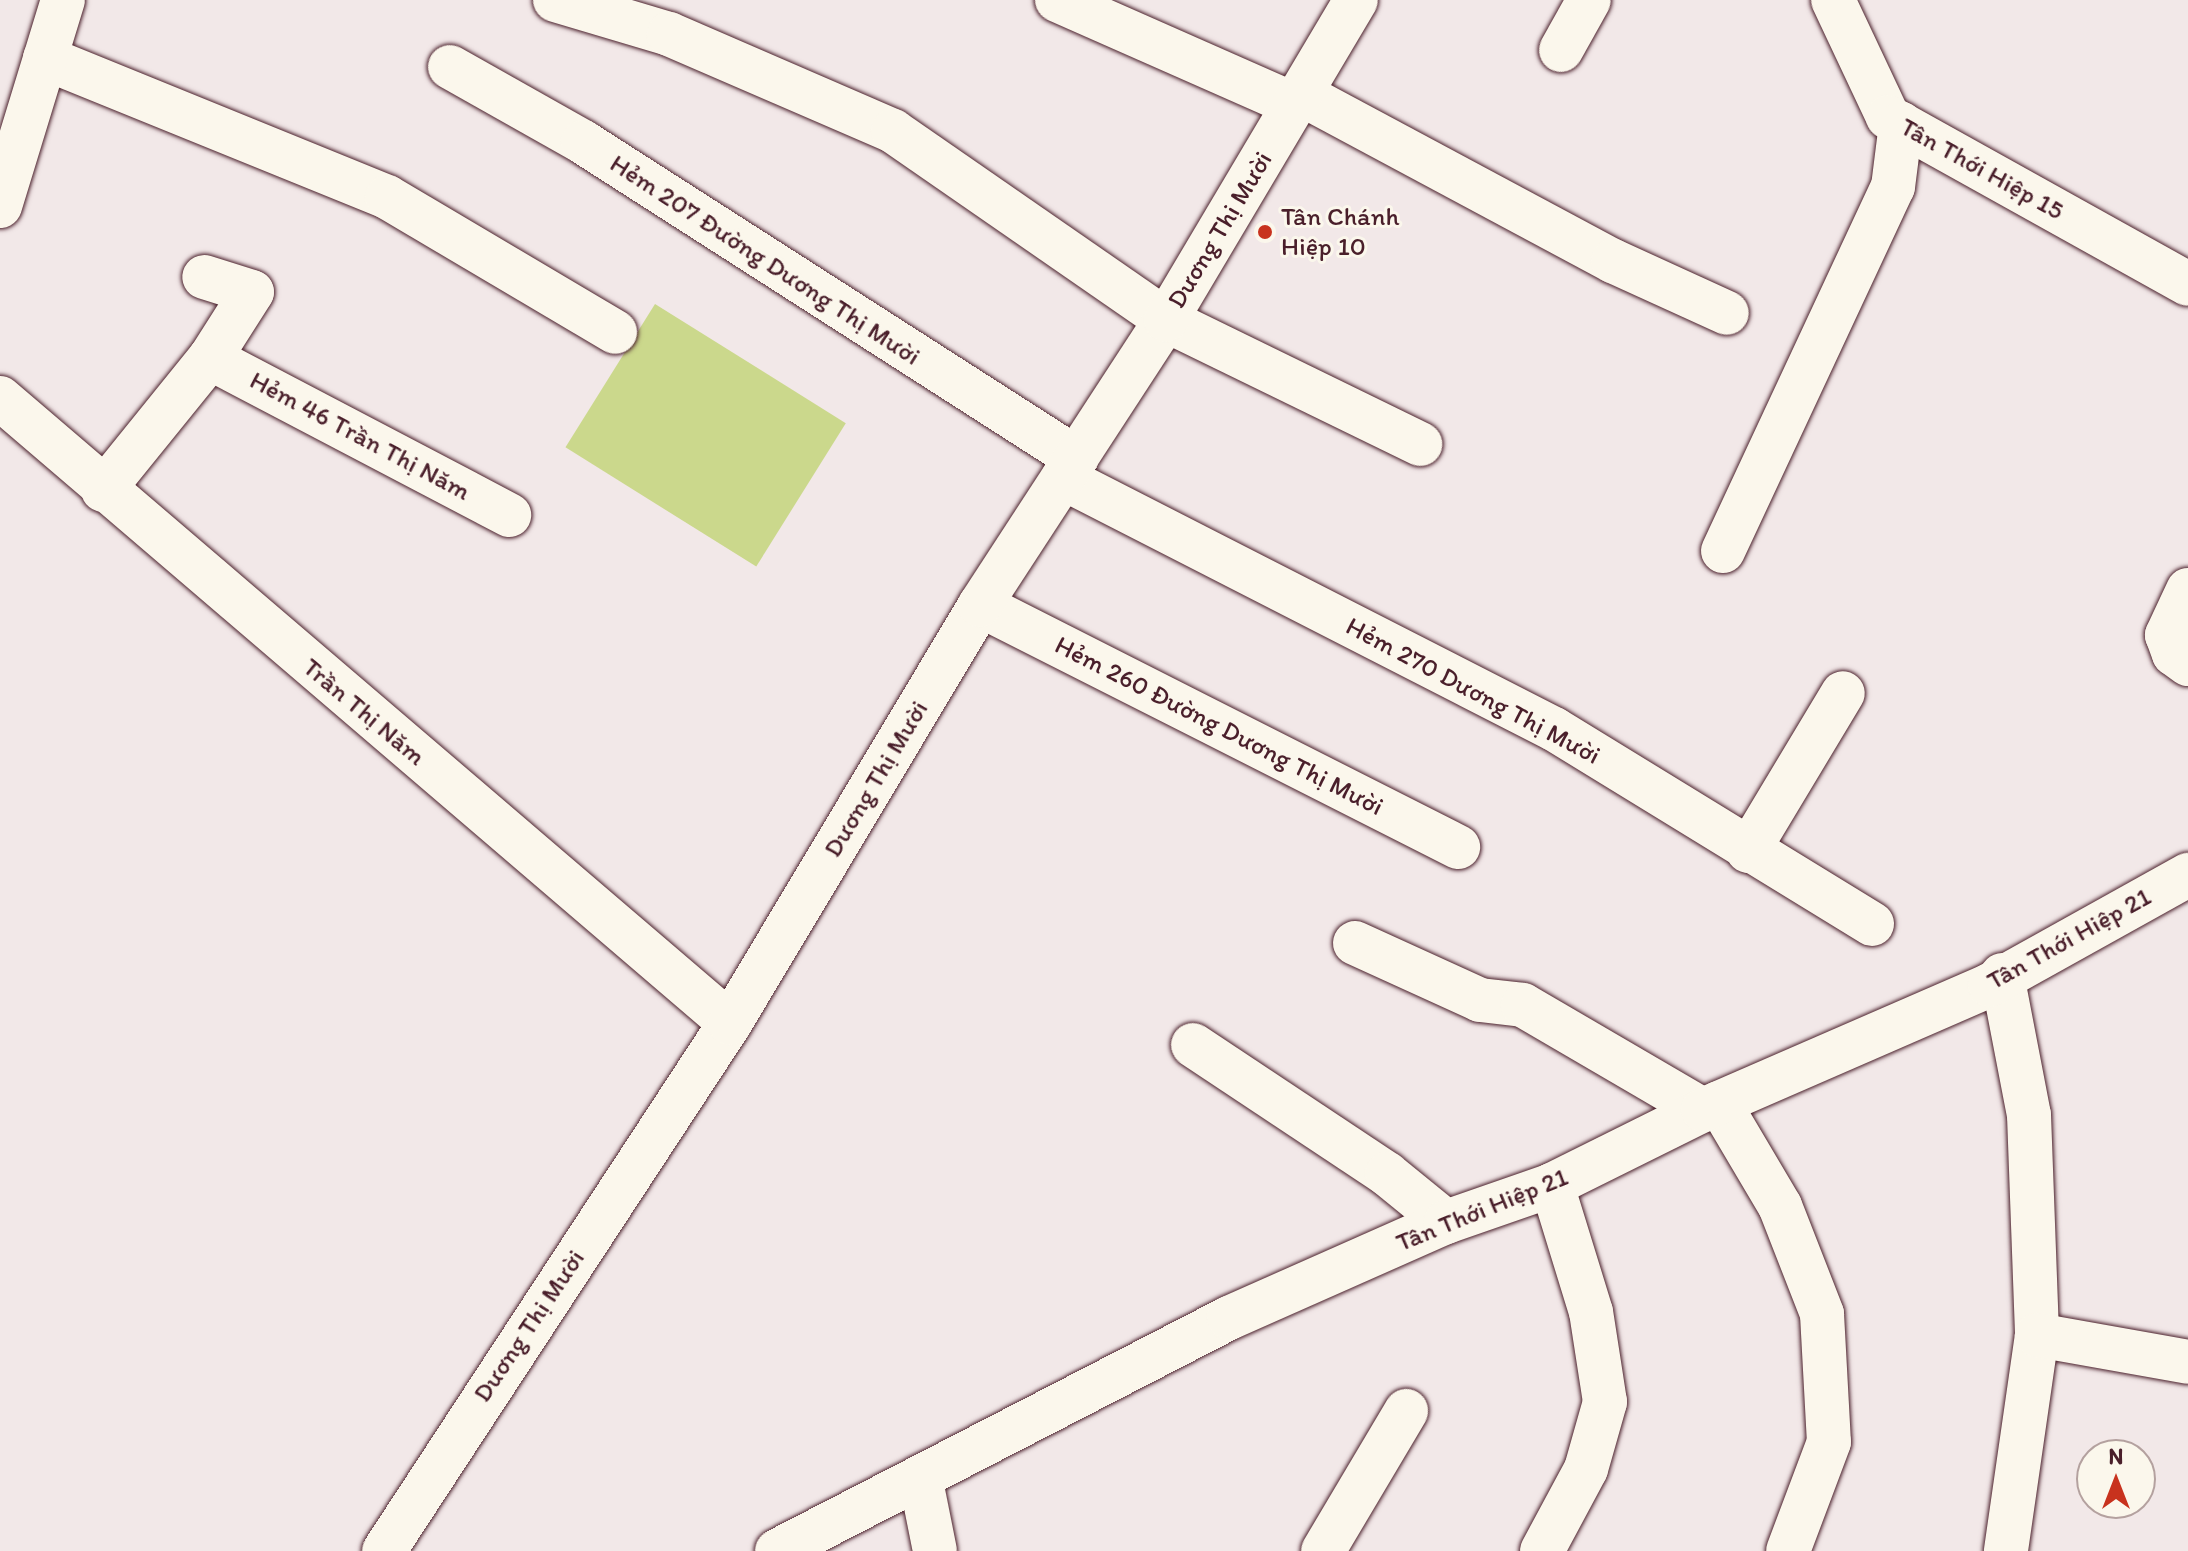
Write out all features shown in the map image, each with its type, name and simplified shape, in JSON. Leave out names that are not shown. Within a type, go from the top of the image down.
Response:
[{"type":"street","points":[[0,206],[63,0]]},
{"type":"street","points":[[555,0],[669,34],[893,131],[1166,320],[1420,444]]},
{"type":"street","points":[[1057,0],[1299,100],[1613,261],[1727,313]]},
{"type":"street","name":"Dương Thị Mười","points":[[384,1551],[730,1023],[980,605],[1166,320],[1356,0]]},
{"type":"street","points":[[1561,50],[1589,0]]},
{"type":"street","name":"Tân Thới Hiệp 15","points":[[1841,4],[1888,117],[2188,284]]},
{"type":"street","points":[[45,58],[387,197],[615,332]]},
{"type":"street","name":"Hẻm 207 Đường Dương Thị Mười","points":[[450,67],[583,142],[1070,468]]},
{"type":"street","points":[[1723,551],[1893,187],[1901,124]]},
{"type":"street","points":[[103,490],[210,358],[252,292],[204,277]]},
{"type":"street","name":"Hẻm 46 Trần Thị Năm","points":[[210,358],[509,515]]},
{"type":"street","name":"Trần Thị Năm","points":[[0,398],[103,490],[730,1023]]},
{"type":"street","name":"Hẻm 270 Dương Thị Mười","points":[[1070,468],[1554,729],[1748,851],[1872,924]]},
{"type":"street","points":[[2188,590],[2167,635],[2174,654],[2188,664]]},
{"type":"street","name":"Hẻm 260 Đường Dương Thị Mười","points":[[980,605],[1458,847]]},
{"type":"street","points":[[1748,851],[1843,693]]},
{"type":"street","name":"Tân Thới Hiệp 21","points":[[777,1551],[921,1481],[1229,1318],[1446,1222],[1552,1185],[1711,1106],[2002,975],[2188,875]]},
{"type":"street","points":[[1355,943],[1480,1000],[1523,1005],[1711,1106],[1780,1206],[1822,1314],[1829,1442],[1788,1551]]},
{"type":"street","points":[[2002,975],[2029,1115],[2037,1335],[2006,1551]]},
{"type":"street","points":[[1193,1045],[1387,1174],[1446,1222]]},
{"type":"street","points":[[1542,1551],[1586,1469],[1605,1402],[1591,1312],[1552,1185]]},
{"type":"street","points":[[2037,1335],[2188,1362]]},
{"type":"street","points":[[1323,1551],[1406,1411]]},
{"type":"street","points":[[921,1481],[935,1551]]},
{"type":"green space","points":[[655,304],[846,423],[756,567],[565,447]]},
{"type":"place","name":"Tân Chánh Hiệp 10","points":[[1265,232]]}]
